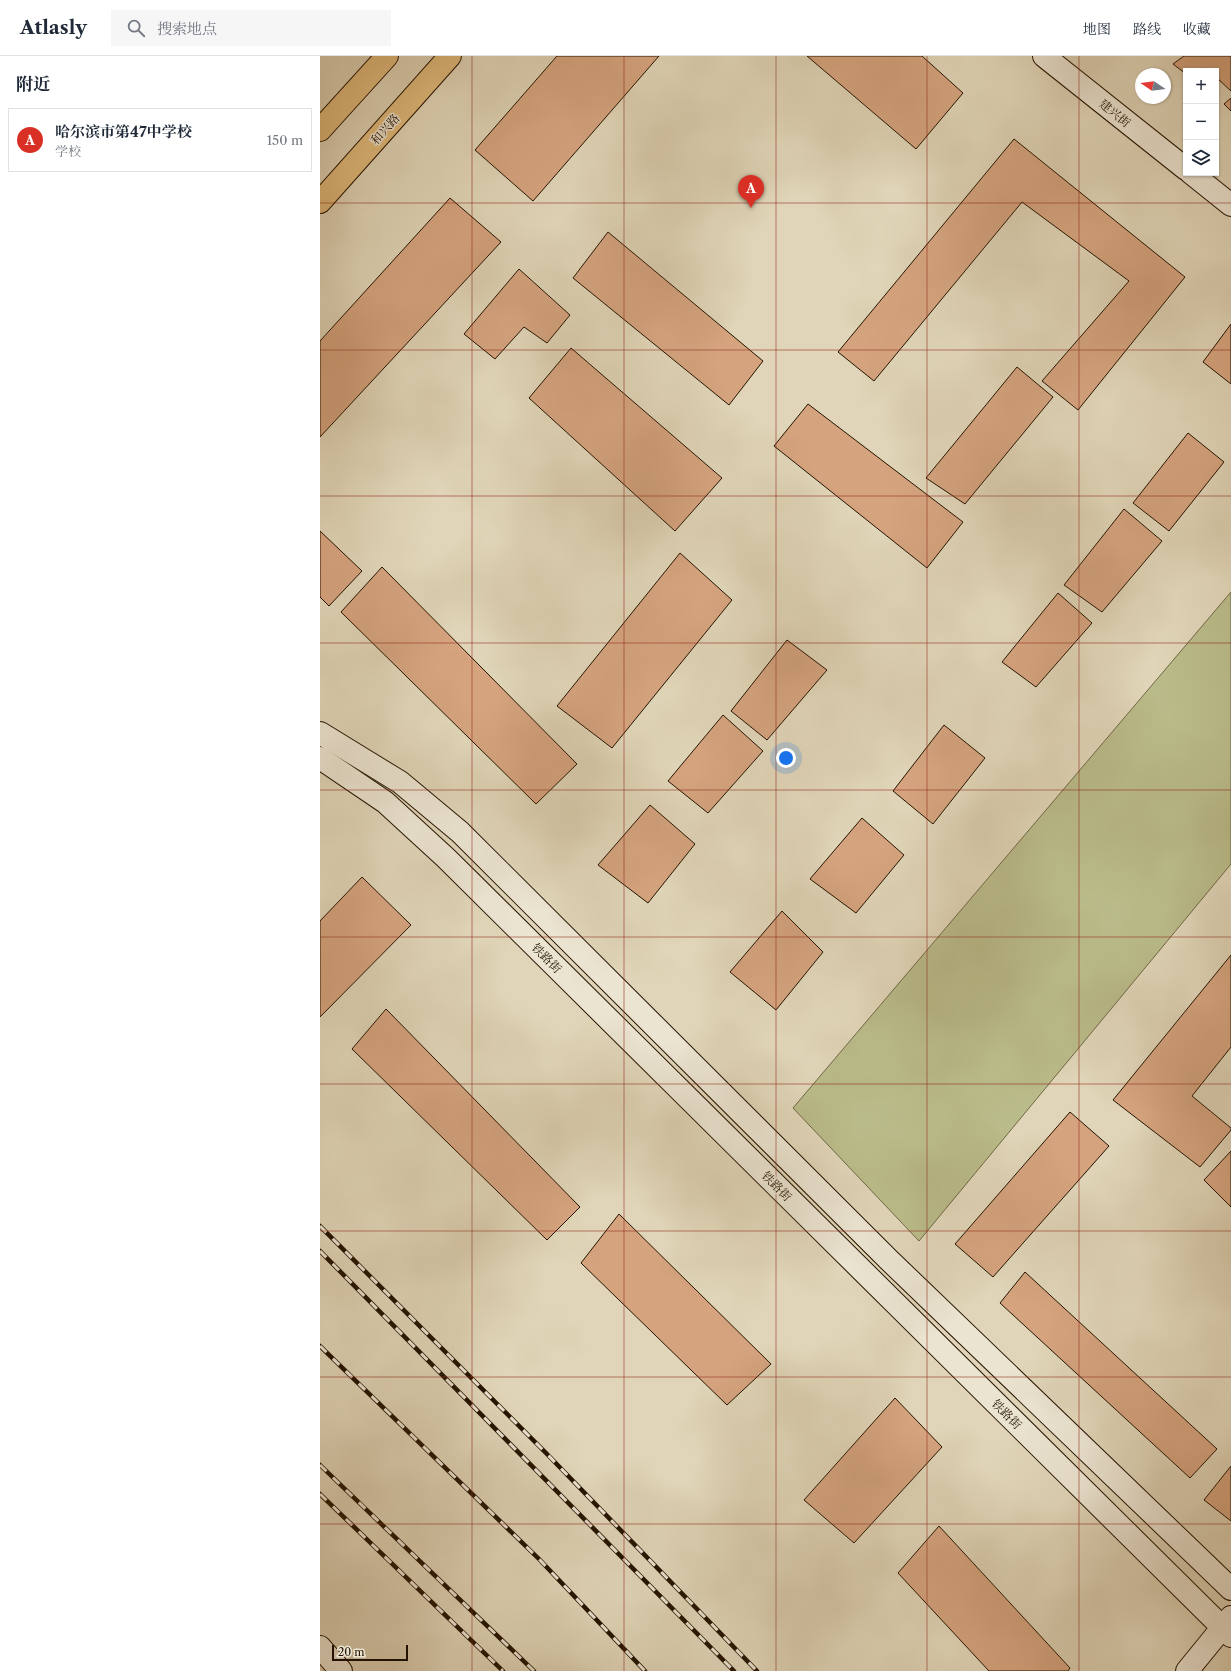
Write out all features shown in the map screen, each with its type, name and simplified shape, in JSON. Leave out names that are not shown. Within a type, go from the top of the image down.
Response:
[{"type":"highway","points":[[320,130],[387,56]]},
{"type":"highway","name":"和兴路","points":[[320,202],[450,56]]},
{"type":"main road","name":"建兴街","points":[[1044,56],[1183,167]]},
{"type":"main road","points":[[1195,176],[1231,205]]},
{"type":"main road","points":[[320,732],[400,782],[460,832],[889,1260],[1231,1589]]},
{"type":"main road","name":"铁路街","points":[[320,758],[385,802],[446,858],[1228,1627]]},
{"type":"main road","points":[[1187,1671],[1228,1627]]},
{"type":"main road","points":[[320,1647],[341,1671]]},
{"type":"green space","points":[[1231,592],[1231,864],[919,1241],[793,1108]]},
{"type":"building","points":[[557,56],[659,56],[533,201],[475,150]]},
{"type":"building","points":[[807,56],[922,56],[963,93],[916,149]]},
{"type":"building","points":[[1184,56],[1231,56],[1231,91],[1219,80],[1219,68],[1183,68],[1183,72],[1173,64]]},
{"type":"building","points":[[1231,98],[1231,111],[1224,104]]},
{"type":"building","points":[[1014,139],[1185,277],[1078,410],[1042,381],[1129,281],[1022,202],[874,381],[838,352]]},
{"type":"building","points":[[450,198],[501,242],[320,437],[320,341]]},
{"type":"building","points":[[608,232],[763,361],[729,405],[573,278]]},
{"type":"building","points":[[519,269],[570,315],[547,343],[524,327],[495,359],[464,334]]},
{"type":"building","points":[[1231,324],[1231,384],[1203,362]]},
{"type":"building","points":[[571,348],[722,478],[675,531],[529,398]]},
{"type":"building","points":[[1017,367],[1053,397],[965,504],[926,478]]},
{"type":"building","points":[[808,404],[963,522],[927,568],[774,446]]},
{"type":"building","points":[[1188,433],[1224,462],[1169,531],[1133,503]]},
{"type":"building","points":[[1124,509],[1162,541],[1102,612],[1064,585]]},
{"type":"building","points":[[320,531],[362,571],[329,606],[320,597]]},
{"type":"building","points":[[680,553],[732,600],[612,748],[557,706]]},
{"type":"building","points":[[382,567],[577,764],[536,804],[341,612]]},
{"type":"building","points":[[1058,593],[1092,623],[1036,687],[1002,662]]},
{"type":"building","points":[[787,640],[827,670],[767,740],[731,711]]},
{"type":"building","points":[[723,715],[763,751],[708,813],[668,781]]},
{"type":"building","points":[[944,725],[985,758],[933,824],[893,791]]},
{"type":"building","points":[[650,805],[695,844],[648,903],[598,865]]},
{"type":"building","points":[[862,818],[904,855],[856,913],[810,879]]},
{"type":"building","points":[[362,877],[411,925],[320,1017],[320,921]]},
{"type":"building","points":[[782,911],[823,952],[776,1010],[730,972]]},
{"type":"building","points":[[1231,955],[1231,1047],[1192,1096],[1231,1128],[1231,1130],[1200,1167],[1113,1100]]},
{"type":"building","points":[[386,1009],[580,1207],[547,1240],[352,1049]]},
{"type":"building","points":[[1070,1112],[1109,1146],[993,1277],[955,1244]]},
{"type":"building","points":[[1231,1151],[1231,1207],[1204,1180]]},
{"type":"building","points":[[619,1214],[771,1364],[727,1405],[581,1263]]},
{"type":"building","points":[[1025,1272],[1217,1449],[1190,1478],[1000,1303]]},
{"type":"building","points":[[895,1398],[942,1447],[854,1543],[804,1500]]},
{"type":"building","points":[[1231,1466],[1231,1521],[1204,1500]]},
{"type":"building","points":[[939,1526],[1070,1668],[1068,1671],[989,1671],[898,1573]]},
{"type":"railway","points":[[320,1226],[545,1452],[757,1671]]},
{"type":"railway","points":[[320,1251],[734,1671]]},
{"type":"railway","points":[[320,1346],[539,1559],[645,1671]]},
{"type":"railway","points":[[320,1465],[534,1671]]},
{"type":"railway","points":[[320,1494],[503,1671]]},
{"type":"place","name":"哈尔滨市第47中学校","points":[[751,208]]}]
